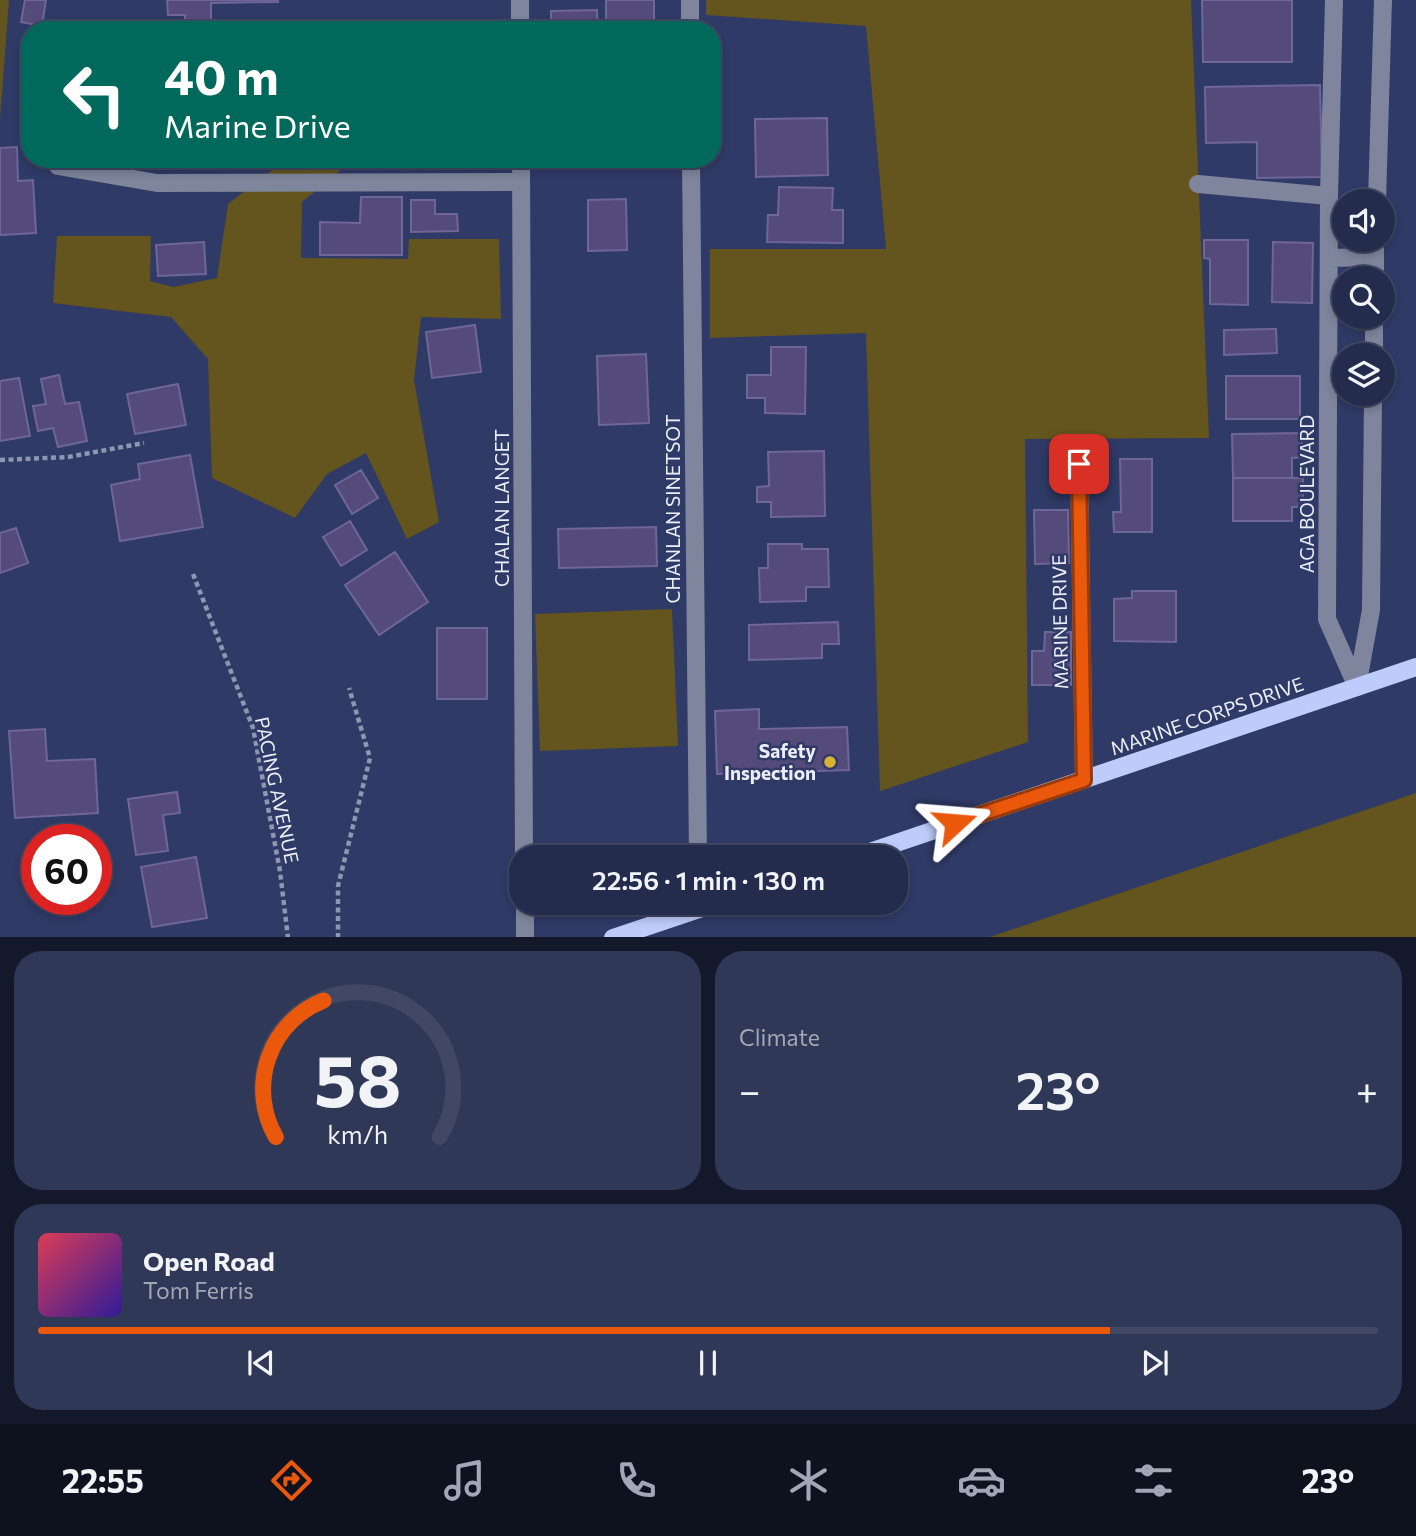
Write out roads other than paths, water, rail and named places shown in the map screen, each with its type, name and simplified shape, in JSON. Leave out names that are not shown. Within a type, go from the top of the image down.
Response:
[{"type":"main road","name":"MARINE CORPS DRIVE","points":[[891,845],[1416,667]]},
{"type":"main road","points":[[613,937],[676,915]]},
{"type":"street","points":[[520,0],[520,21]]},
{"type":"street","points":[[690,0],[690,21]]},
{"type":"street","name":"AGA BOULEVARD","points":[[1334,0],[1329,196],[1327,619],[1357,687]]},
{"type":"street","points":[[1377,189],[1383,0]]},
{"type":"street","points":[[70,168],[157,183],[521,182]]},
{"type":"street","name":"CHALAN LANGET","points":[[521,168],[524,845]]},
{"type":"street","name":"CHANLAN SINETSOT","points":[[691,168],[698,845]]},
{"type":"street","points":[[1199,184],[1329,196]]},
{"type":"street","points":[[1329,258],[1357,252]]},
{"type":"street","points":[[1357,687],[1371,610],[1373,406]]},
{"type":"street","name":"MARINE DRIVE","points":[[1079,464],[1084,780]]},
{"type":"street","points":[[525,915],[525,937]]},
{"type":"place","name":"Safety Inspection","points":[[830,762]]}]
